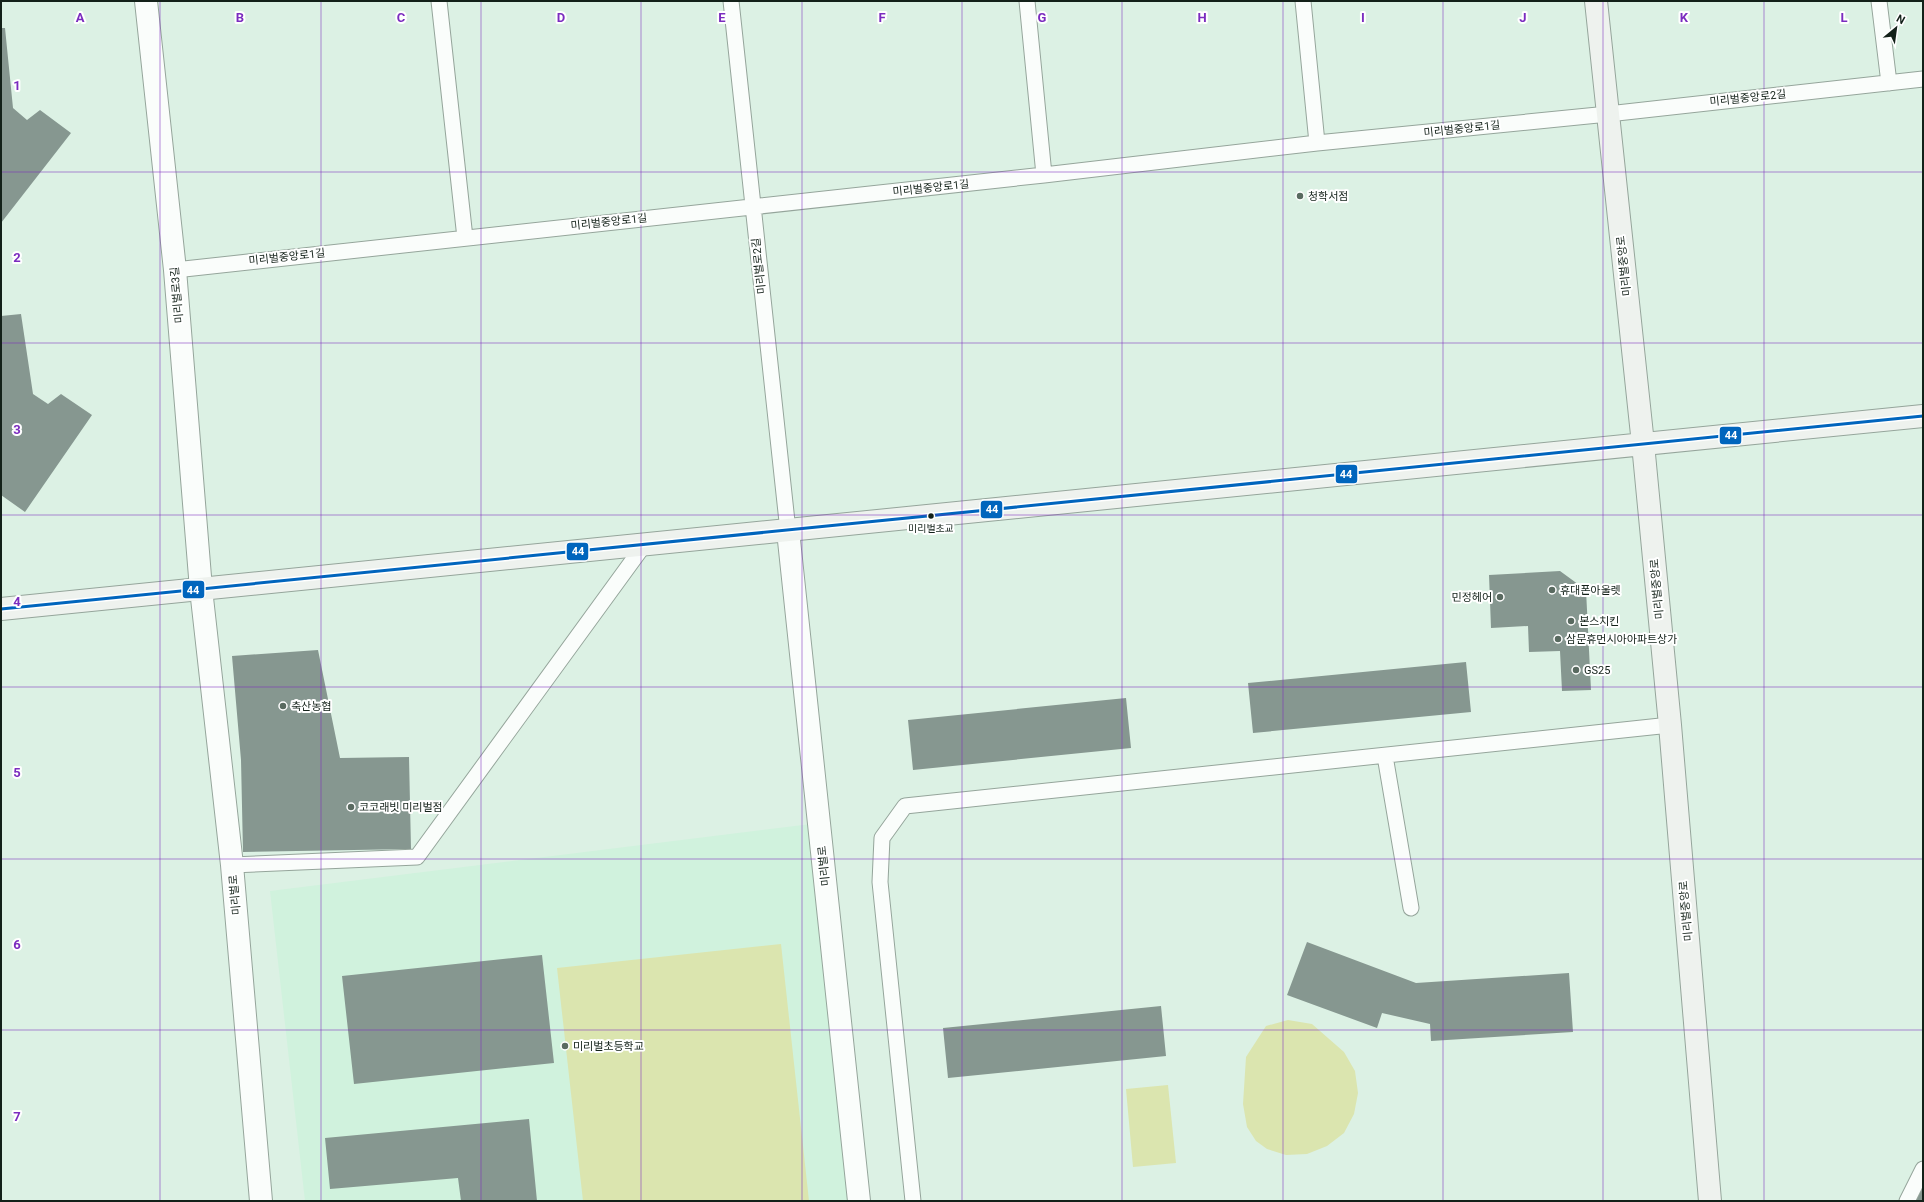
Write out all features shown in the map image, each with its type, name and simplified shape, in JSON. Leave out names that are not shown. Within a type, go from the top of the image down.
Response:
[{"type":"street","name":"미리벌로3길","points":[[146,1],[174,270],[201,589]]},
{"type":"street","name":"미리벌중앙로","points":[[1596,1],[1643,444],[1670,725],[1710,1201]]},
{"type":"street","points":[[1,609],[1923,416]]},
{"type":"street","name":"미리벌로","points":[[788,530],[859,1201]]},
{"type":"street","name":"미리벌로","points":[[201,589],[232,865],[261,1201]]},
{"type":"lane","points":[[439,1],[465,238]]},
{"type":"lane","name":"미리벌로2길","points":[[731,1],[788,530]]},
{"type":"lane","points":[[1027,1],[1044,176]]},
{"type":"lane","points":[[1303,1],[1317,143]]},
{"type":"lane","points":[[1880,1],[1888,83]]},
{"type":"lane","name":"미리벌중앙로2길","points":[[1608,114],[1923,79]]},
{"type":"lane","name":"미리벌중앙로1길","points":[[174,270],[1044,176],[1317,143],[1608,114]]},
{"type":"lane","points":[[232,865],[417,857],[644,545]]},
{"type":"lane","points":[[913,1201],[880,882],[882,838],[905,806],[1670,725]]},
{"type":"lane","points":[[1385,756],[1410,908]]},
{"type":"lane","points":[[1907,1201],[1923,1169]]},
{"type":"shaded area","name":"미리벌초등학교","points":[[811,824],[864,1201],[305,1201],[270,891]]},
{"type":"green space","points":[[781,944],[809,1201],[583,1201],[557,968]]},
{"type":"green space","points":[[1288,1020],[1312,1024],[1344,1052],[1355,1071],[1358,1093],[1354,1114],[1344,1133],[1327,1146],[1307,1154],[1286,1155],[1267,1149],[1256,1141],[1247,1127],[1243,1104],[1246,1057],[1266,1026]]},
{"type":"green space","points":[[1168,1085],[1176,1163],[1133,1167],[1126,1089]]},
{"type":"building","points":[[1,28],[5,28],[13,108],[27,120],[40,110],[71,133],[1,223]]},
{"type":"building","points":[[21,314],[33,394],[48,404],[61,394],[92,415],[25,512],[1,495],[1,316]]},
{"type":"building","name":"삼문휴먼시아아파트상가","points":[[1560,571],[1586,590],[1591,690],[1562,691],[1560,651],[1529,652],[1528,626],[1491,628],[1489,575]]},
{"type":"building","points":[[318,650],[340,758],[409,757],[411,849],[243,852],[241,760],[232,656]]},
{"type":"building","points":[[1466,662],[1471,712],[1253,733],[1248,683]]},
{"type":"building","points":[[1126,698],[1131,748],[913,770],[908,720]]},
{"type":"building","points":[[1307,942],[1416,983],[1569,973],[1573,1032],[1431,1041],[1430,1024],[1382,1013],[1377,1028],[1287,995]]},
{"type":"building","points":[[542,955],[554,1063],[354,1084],[342,976]]},
{"type":"building","points":[[1161,1006],[1166,1056],[948,1078],[943,1028]]},
{"type":"building","points":[[529,1119],[537,1201],[461,1201],[458,1178],[330,1189],[325,1138]]},
{"type":"building","points":[[1923,1173],[1923,1201],[1908,1201]]},
{"type":"transit line","name":"44","points":[[1,609],[1923,416]]},
{"type":"place","name":"청학서점","points":[[1300,196]]},
{"type":"place","name":"미리벌초교","points":[[931,516]]},
{"type":"place","name":"휴대폰아울렛","points":[[1552,590]]},
{"type":"place","name":"민정헤어","points":[[1500,597]]},
{"type":"place","name":"본스치킨","points":[[1571,621]]},
{"type":"place","name":"삼문휴먼시아아파트상가","points":[[1558,639]]},
{"type":"place","name":"GS25","points":[[1576,670]]},
{"type":"place","name":"축산농협","points":[[283,706]]},
{"type":"place","name":"코코래빗 미리벌점","points":[[351,807]]},
{"type":"place","name":"미리벌초등학교","points":[[565,1046]]}]
